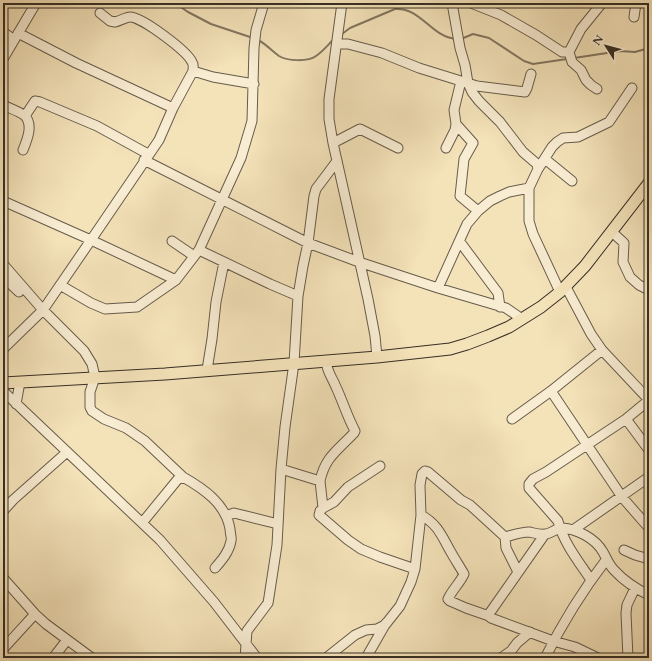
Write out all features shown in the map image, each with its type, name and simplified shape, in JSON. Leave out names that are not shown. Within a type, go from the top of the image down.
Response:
[{"type":"main road","points":[[3,383],[326,361],[450,349],[488,336],[522,319],[563,289],[585,266],[649,183]]},
{"type":"street","points":[[3,59],[36,3]]},
{"type":"street","points":[[60,285],[91,303],[105,309],[137,307],[176,280],[196,253],[241,158],[252,121],[254,48],[256,30],[264,3]]},
{"type":"street","points":[[342,3],[329,99],[329,120],[332,143],[338,161],[359,262],[370,306],[377,357]]},
{"type":"street","points":[[446,148],[455,130],[456,124],[454,110],[464,82],[465,66],[457,36],[452,3]]},
{"type":"street","points":[[471,3],[501,15],[570,56],[581,70],[586,80],[597,89]]},
{"type":"street","points":[[570,56],[581,29],[602,3]]},
{"type":"street","points":[[634,17],[636,3]]},
{"type":"street","points":[[3,349],[43,310],[91,240],[159,140],[173,108],[193,71],[193,65],[188,56],[149,24],[128,16],[116,22],[110,21],[100,13]]},
{"type":"street","points":[[3,32],[76,63],[173,108]]},
{"type":"street","points":[[337,44],[348,44],[382,53],[419,68],[477,86],[525,92],[531,74]]},
{"type":"street","points":[[193,71],[213,77],[254,84]]},
{"type":"street","points":[[464,82],[479,101],[500,122],[523,152],[537,164],[538,169]]},
{"type":"street","points":[[591,580],[553,514],[529,488],[529,484],[533,479],[587,446],[626,419],[649,400],[602,350],[563,289],[533,234],[529,221],[529,188],[538,169],[552,147],[557,142],[563,138],[578,137],[609,122],[632,88]]},
{"type":"street","points":[[25,116],[32,103],[35,101],[40,102],[97,126],[146,157],[221,200],[308,243],[359,262],[438,288],[506,308],[522,319]]},
{"type":"street","points":[[3,105],[25,116],[29,130],[23,150]]},
{"type":"street","points":[[456,124],[473,143],[464,159],[460,196],[478,211]]},
{"type":"street","points":[[332,143],[360,129],[398,148]]},
{"type":"street","points":[[545,159],[572,181]]},
{"type":"street","points":[[245,658],[247,631],[269,600],[277,545],[281,469],[294,363],[298,296],[308,243],[314,196],[316,189],[338,161]]},
{"type":"street","points":[[438,288],[468,224],[478,211],[490,201],[500,196],[509,192],[529,188]]},
{"type":"street","points":[[3,201],[176,280]]},
{"type":"street","points":[[612,232],[624,243],[623,262],[630,277],[649,290]]},
{"type":"street","points":[[172,241],[184,248],[224,262],[298,296]]},
{"type":"street","points":[[460,242],[498,293],[500,307]]},
{"type":"street","points":[[207,370],[216,302],[224,262]]},
{"type":"street","points":[[3,264],[43,310],[84,351],[92,364],[95,377],[90,392],[90,408],[92,411],[104,419],[126,428],[145,442],[183,477],[206,492],[218,503],[226,516],[231,540],[228,552],[215,568]]},
{"type":"street","points":[[3,277],[10,282],[26,299]]},
{"type":"street","points":[[512,419],[551,391],[602,350]]},
{"type":"street","points":[[323,508],[320,481],[324,465],[355,431],[335,384],[326,369],[326,361]]},
{"type":"street","points":[[16,404],[20,382]]},
{"type":"street","points":[[3,391],[142,523],[188,570],[257,658]]},
{"type":"street","points":[[551,391],[622,497],[649,528]]},
{"type":"street","points":[[626,419],[649,450]]},
{"type":"street","points":[[3,511],[67,452]]},
{"type":"street","points":[[380,466],[348,487],[334,502],[323,508],[320,511],[321,517],[361,549],[415,569]]},
{"type":"street","points":[[281,469],[320,481]]},
{"type":"street","points":[[326,658],[355,635],[366,630],[376,629],[385,625],[400,606],[415,569],[421,515],[420,485],[422,474],[425,472],[428,472],[461,500],[470,505],[505,537],[506,548],[518,572]]},
{"type":"street","points":[[142,523],[178,479],[183,477]]},
{"type":"street","points":[[573,530],[649,477]]},
{"type":"street","points":[[226,516],[234,513],[278,524]]},
{"type":"street","points":[[421,515],[430,520],[442,533],[449,550],[464,574],[448,599],[450,601],[553,641],[575,647],[598,658]]},
{"type":"street","points":[[505,537],[516,533],[529,532],[545,534],[560,528],[573,530],[583,534],[597,544],[613,569],[635,588],[649,595]]},
{"type":"street","points":[[489,616],[545,534]]},
{"type":"street","points":[[624,550],[635,555],[649,558]]},
{"type":"street","points":[[545,658],[553,641],[591,580],[606,560]]},
{"type":"street","points":[[3,578],[35,614],[92,658]]},
{"type":"street","points":[[628,658],[626,613],[627,605],[635,588]]},
{"type":"street","points":[[3,648],[35,614]]},
{"type":"street","points":[[366,658],[390,617]]},
{"type":"street","points":[[501,658],[511,651],[530,632]]},
{"type":"street","points":[[53,658],[67,640]]},
{"type":"waterway","points":[[175,3],[188,12],[211,24],[253,38]]},
{"type":"waterway","points":[[342,34],[350,28],[395,9],[412,13],[440,33],[447,37],[456,39]]},
{"type":"waterway","points":[[461,39],[473,34],[489,38],[524,61],[533,64],[567,59]]},
{"type":"waterway","points":[[258,40],[264,43],[279,56],[287,59],[298,60],[316,56],[332,41]]},
{"type":"waterway","points":[[574,58],[620,51],[635,52],[649,48]]}]
